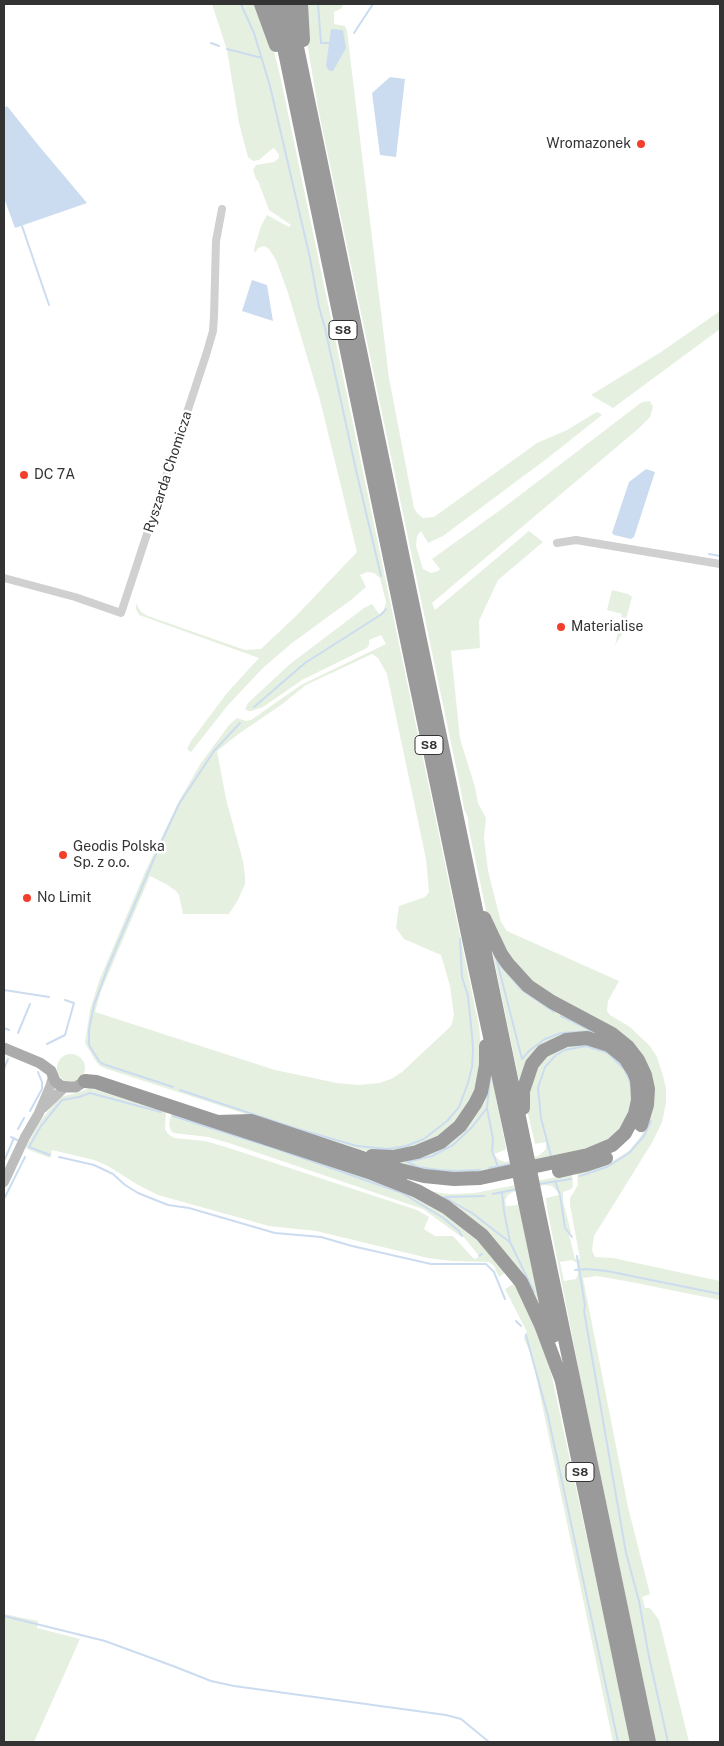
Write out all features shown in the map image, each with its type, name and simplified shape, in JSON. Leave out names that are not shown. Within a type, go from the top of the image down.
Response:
[{"type":"highway","points":[[261,4],[297,114]]},
{"type":"highway","name":"S8","points":[[275,4],[470,944],[520,1147]]},
{"type":"highway","name":"S8","points":[[288,4],[471,882],[531,1201],[649,1742]]},
{"type":"highway","points":[[301,4],[313,122]]},
{"type":"highway","points":[[369,1172],[429,1186],[457,1188],[487,1186],[585,1165],[606,1158],[630,1142],[644,1119],[648,1089],[645,1075],[638,1060],[628,1047],[612,1034],[538,994],[519,976],[508,964],[494,939],[471,882]]},
{"type":"highway","points":[[336,1149],[375,1156],[405,1156],[441,1142],[451,1135],[468,1116],[483,1086],[486,1052],[486,1038],[471,968],[470,944]]},
{"type":"highway","points":[[217,1122],[251,1121],[409,1173],[454,1179],[480,1178],[588,1155],[601,1150],[619,1139],[630,1126],[636,1114],[638,1100],[638,1087],[634,1072],[625,1058],[609,1044],[586,1038],[566,1040],[543,1051],[532,1064],[523,1091],[520,1147]]},
{"type":"highway","points":[[85,1081],[96,1082],[369,1172],[435,1200],[456,1213],[488,1241],[521,1282],[541,1324],[562,1381]]},
{"type":"highway","name":"S8","points":[[531,1201],[562,1381],[637,1742]]},
{"type":"main road","points":[[4,1048],[40,1063],[51,1072],[58,1083],[65,1087],[76,1087],[85,1081]]},
{"type":"street","name":"Ryszarda Chomicza","points":[[4,578],[75,596],[121,613],[206,355],[212,331],[216,247],[222,209]]},
{"type":"street","points":[[557,543],[576,540],[720,564]]},
{"type":"street","points":[[4,1182],[39,1113],[53,1077]]},
{"type":"street","points":[[39,1113],[65,1087]]},
{"type":"green space","points":[[212,4],[256,4],[273,48],[280,75],[479,1026],[482,1055],[477,1086],[463,1114],[438,1138],[400,1151],[357,1150],[107,1069],[100,1066],[85,1043],[90,1010],[99,981],[145,872],[179,801],[201,763],[229,725],[237,718],[246,721],[251,720],[301,685],[386,644],[381,635],[369,640],[367,648],[302,680],[263,707],[251,711],[245,709],[248,703],[290,664],[364,608],[372,604],[379,614],[384,610],[386,602],[380,578],[374,573],[367,572],[360,575],[366,587],[292,643],[264,667],[228,705],[191,752],[187,749],[191,741],[227,693],[259,658],[139,615],[136,609],[136,603],[141,612],[148,616],[245,650],[261,649],[297,615],[357,552],[320,400],[288,293],[276,260],[269,249],[264,246],[258,248],[255,253],[254,249],[261,226],[267,215],[289,227],[291,225],[269,210],[253,170],[256,165],[274,162],[279,158],[279,155],[273,148],[259,160],[253,161],[248,157],[239,123],[227,50]],"holes":[[[372,654],[378,658],[387,674],[426,859],[429,892],[425,897],[399,906],[396,928],[404,939],[441,955],[450,986],[454,1015],[451,1026],[402,1072],[391,1079],[379,1083],[359,1085],[337,1083],[275,1070],[95,1012],[101,991],[150,876],[176,891],[179,895],[183,914],[229,914],[238,900],[245,884],[243,861],[226,799],[217,751],[306,685]]]},
{"type":"green space","points":[[305,4],[343,4],[342,8],[334,12],[334,24],[345,26],[347,31],[389,378],[414,508],[417,513],[423,518],[434,517],[537,443],[567,430],[595,413],[598,412],[602,415],[443,536],[428,543],[421,531],[417,536],[416,546],[423,569],[431,573],[438,571],[440,569],[432,559],[503,508],[642,402],[650,401],[653,407],[650,417],[638,429],[432,603],[435,610],[529,531],[543,542],[498,580],[479,621],[480,648],[451,651],[460,739],[478,803],[486,818],[484,838],[488,871],[501,922],[507,931],[619,981],[608,1001],[607,1011],[610,1015],[630,1027],[650,1046],[657,1057],[663,1076],[666,1088],[666,1103],[662,1122],[653,1141],[594,1236],[592,1250],[595,1257],[613,1258],[720,1281],[720,1300],[597,1276],[583,1278],[628,1507],[650,1594],[642,1597],[645,1608],[650,1608],[659,1620],[689,1742],[656,1742],[547,1208],[546,1198],[559,1195],[559,1193],[552,1186],[545,1185],[513,1192],[505,1200],[506,1206],[518,1205],[521,1213],[541,1311],[526,1282],[427,1191],[449,1194],[475,1193],[572,1174],[573,1186],[571,1189],[563,1192],[563,1201],[571,1232],[569,1234],[575,1259],[580,1259],[570,1205],[570,1198],[578,1185],[577,1173],[609,1163],[618,1158],[630,1150],[641,1136],[646,1127],[649,1070],[536,987],[507,955],[487,915],[318,108],[308,48]],"holes":[[[572,1260],[577,1263],[578,1274],[576,1279],[564,1281],[560,1262]]]},
{"type":"green space","points":[[720,311],[720,329],[613,408],[591,395],[661,352]]},
{"type":"green space","points":[[612,590],[628,594],[632,597],[622,634],[615,645],[622,614],[607,610]]},
{"type":"green space","points":[[492,950],[508,972],[532,995],[558,1012],[606,1036],[622,1047],[634,1062],[643,1083],[642,1114],[638,1124],[629,1138],[609,1153],[585,1162],[492,1181],[468,1185],[431,1183],[404,1178],[97,1077],[398,1174],[428,1181],[467,1183],[493,1179],[589,1159],[612,1150],[629,1135],[638,1122],[642,1109],[642,1086],[639,1074],[632,1061],[618,1046],[604,1038],[587,1034],[572,1034],[551,1041],[540,1049],[527,1063],[519,1080]]},
{"type":"green space","points":[[570,1043],[600,1046],[623,1062],[634,1091],[629,1120],[601,1146],[494,1171],[443,1175],[386,1161],[450,1140],[490,1068],[506,1148],[494,1154],[499,1160],[505,1162],[538,1156],[546,1149],[546,1142],[535,1144],[527,1104],[530,1080],[545,1056]]},
{"type":"green space","points":[[71,1054],[81,1058],[85,1068],[81,1078],[71,1082],[61,1078],[57,1068],[61,1058]]},
{"type":"green space","points":[[89,1088],[166,1111],[165,1129],[174,1138],[205,1141],[226,1147],[417,1210],[429,1217],[424,1229],[435,1236],[453,1236],[474,1259],[480,1257],[462,1235],[460,1236],[423,1209],[229,1143],[208,1137],[174,1133],[171,1131],[169,1124],[171,1114],[175,1113],[415,1194],[453,1216],[480,1238],[495,1254],[519,1286],[529,1305],[546,1349],[631,1742],[613,1742],[535,1371],[524,1339],[527,1332],[505,1289],[515,1283],[507,1271],[499,1277],[494,1266],[489,1262],[428,1258],[316,1231],[269,1226],[158,1195],[94,1160],[52,1150],[50,1158],[27,1149],[26,1147],[40,1121],[60,1097]]},
{"type":"green space","points":[[4,1614],[38,1621],[37,1628],[80,1639],[34,1742],[4,1742]]},
{"type":"water","points":[[331,29],[343,30],[346,48],[333,71],[328,70],[326,66]]},
{"type":"water","points":[[390,77],[405,79],[396,157],[380,155],[372,93]]},
{"type":"water","points":[[7,106],[87,203],[15,228],[4,198],[4,108]]},
{"type":"water","points":[[252,280],[267,285],[273,321],[242,311]]},
{"type":"water","points":[[646,469],[655,472],[634,537],[631,539],[614,535],[612,533],[629,482]]},
{"type":"waterway","points":[[241,4],[254,33],[270,86],[381,576]]},
{"type":"waterway","points":[[318,4],[321,43],[329,43]]},
{"type":"waterway","points":[[354,33],[373,4]]},
{"type":"waterway","points":[[211,43],[219,46]]},
{"type":"waterway","points":[[227,49],[261,57]]},
{"type":"waterway","points":[[22,226],[49,305]]},
{"type":"waterway","points":[[709,554],[720,556]]},
{"type":"waterway","points":[[254,707],[305,663],[382,614],[386,609]]},
{"type":"waterway","points":[[173,1087],[103,1064],[89,1045],[89,1030],[94,1005],[108,967],[179,804],[214,751],[240,723]]},
{"type":"waterway","points":[[180,1090],[298,1129],[357,1146],[388,1149],[406,1146],[424,1139],[447,1121],[459,1107],[472,1067],[472,1035],[468,996],[462,977],[460,939]]},
{"type":"waterway","points":[[554,1012],[522,990],[497,961],[522,1059],[530,1050],[545,1039],[561,1033],[592,1031],[561,1016]]},
{"type":"waterway","points":[[4,990],[49,997]]},
{"type":"waterway","points":[[47,1044],[65,1035],[74,1003],[65,1000]]},
{"type":"waterway","points":[[18,1033],[30,1004]]},
{"type":"waterway","points":[[4,1028],[9,1030]]},
{"type":"waterway","points":[[551,1156],[541,1118],[538,1088],[545,1067],[556,1055],[565,1050],[586,1046],[608,1053],[624,1069],[631,1086]]},
{"type":"waterway","points":[[4,1069],[8,1059]]},
{"type":"waterway","points":[[30,1111],[42,1089],[42,1082],[38,1072]]},
{"type":"waterway","points":[[490,1079],[487,1108],[493,1139],[492,1151],[498,1167]]},
{"type":"waterway","points":[[50,1155],[29,1147],[41,1126],[62,1100],[90,1093],[161,1112]]},
{"type":"waterway","points":[[407,1162],[432,1156],[453,1145],[472,1127],[487,1108]]},
{"type":"waterway","points":[[173,1116],[277,1149],[402,1193],[442,1217],[459,1231],[462,1236]]},
{"type":"waterway","points":[[18,1129],[24,1118]]},
{"type":"waterway","points":[[580,1176],[607,1167],[629,1153],[644,1136],[651,1121]]},
{"type":"waterway","points":[[11,1137],[17,1140]]},
{"type":"waterway","points":[[4,1161],[14,1138]]},
{"type":"waterway","points":[[4,1199],[25,1157]]},
{"type":"waterway","points":[[59,1157],[94,1165],[113,1174],[138,1193],[168,1205],[189,1208],[275,1233],[321,1237],[431,1264],[486,1264],[494,1272],[505,1299]]},
{"type":"waterway","points":[[407,1162],[418,1167],[439,1170],[480,1170]]},
{"type":"waterway","points":[[489,1168],[511,1164]]},
{"type":"waterway","points":[[539,1184],[571,1179]]},
{"type":"waterway","points":[[555,1181],[560,1195],[565,1228],[572,1237]]},
{"type":"waterway","points":[[493,1194],[517,1189]]},
{"type":"waterway","points":[[444,1197],[472,1213],[510,1242],[502,1192]]},
{"type":"waterway","points":[[446,1197],[484,1196]]},
{"type":"waterway","points":[[510,1242],[534,1292]]},
{"type":"waterway","points":[[577,1256],[585,1306],[584,1311],[626,1553],[639,1601],[668,1742]]},
{"type":"waterway","points":[[575,1270],[607,1271],[720,1294]]},
{"type":"waterway","points":[[516,1321],[521,1326]]},
{"type":"waterway","points":[[526,1335],[548,1416],[618,1742]]},
{"type":"waterway","points":[[4,1616],[105,1641],[211,1681],[234,1686],[446,1715],[461,1719],[489,1742]]},
{"type":"place","name":"Wromazonek","points":[[641,144]]},
{"type":"place","name":"DC 7A","points":[[24,475]]},
{"type":"place","name":"Materialise","points":[[561,627]]},
{"type":"place","name":"Geodis Polska Sp. z o.o.","points":[[63,855]]},
{"type":"place","name":"No Limit","points":[[27,898]]}]
